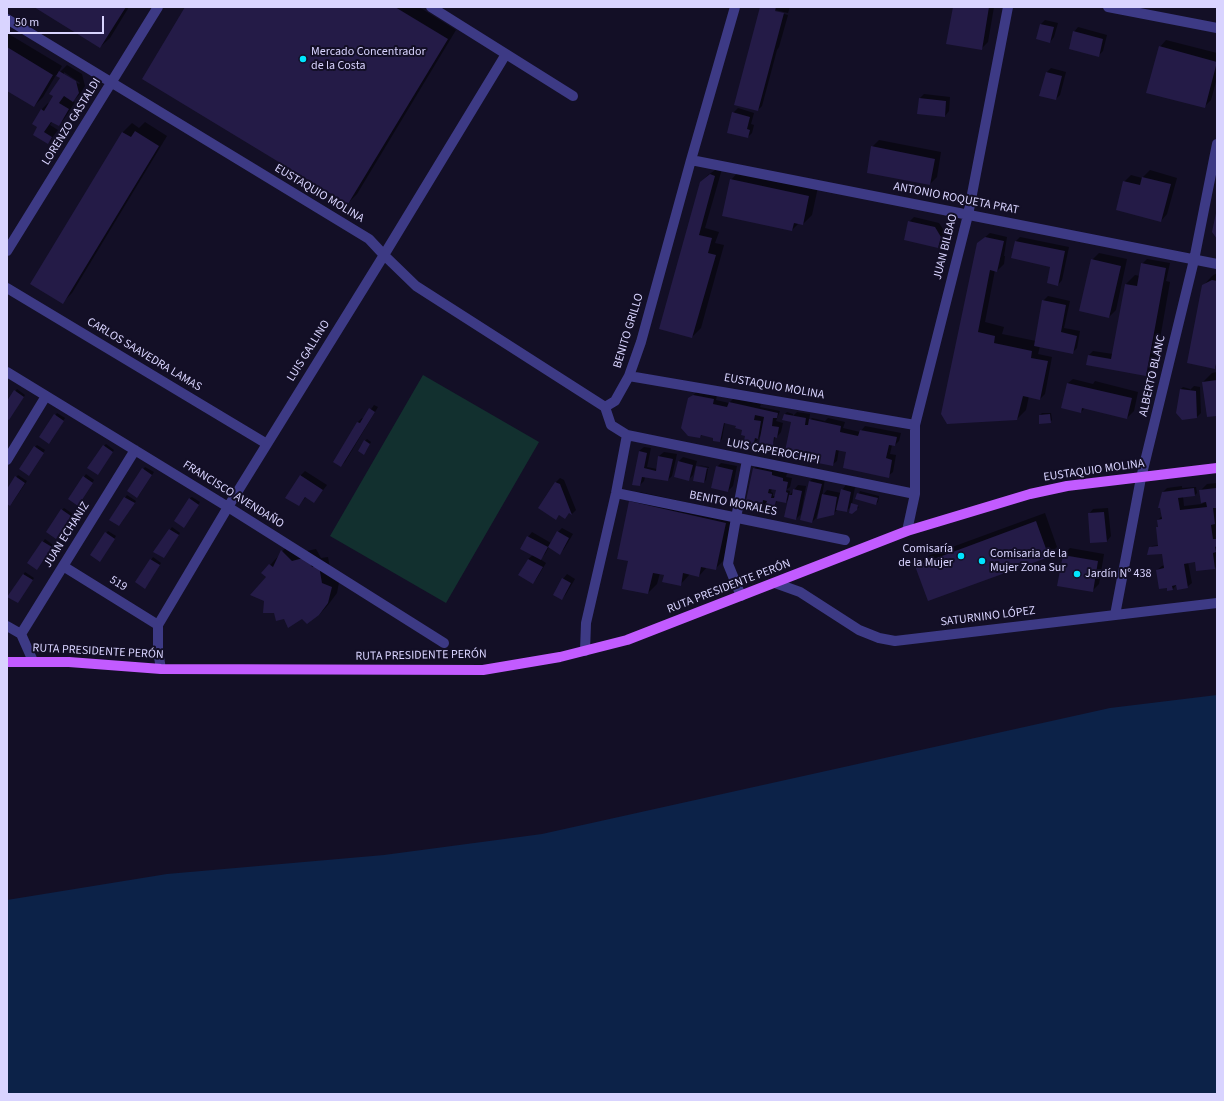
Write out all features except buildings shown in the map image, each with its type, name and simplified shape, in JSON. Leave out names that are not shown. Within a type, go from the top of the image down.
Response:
[{"type":"main road","name":"EUSTAQUIO MOLINA","points":[[907,531],[1030,494],[1052,489],[1217,468]]},
{"type":"main road","name":"RUTA PRESIDENTE PERÓN","points":[[7,662],[33,661],[161,669],[483,670],[560,657],[627,640],[907,531]]},
{"type":"street","name":"LORENZO GASTALDI","points":[[7,251],[158,7]]},
{"type":"street","points":[[431,7],[573,96]]},
{"type":"street","name":"BENITO GRILLO","points":[[606,407],[614,401],[629,376],[641,342],[735,7]]},
{"type":"street","name":"JUAN BILBAO","points":[[907,531],[915,494],[915,425],[968,215],[1008,7]]},
{"type":"street","points":[[1108,7],[1217,28]]},
{"type":"street","name":"EUSTAQUIO MOLINA","points":[[7,19],[369,239],[416,286],[606,407]]},
{"type":"street","name":"LUIS GALLINO","points":[[158,625],[228,507],[506,54]]},
{"type":"street","name":"ALBERTO BLANC","points":[[1115,615],[1141,478],[1194,260],[1217,144]]},
{"type":"street","name":"ANTONIO ROQUETA PRAT","points":[[691,160],[1217,264]]},
{"type":"street","name":"CARLOS SAAVEDRA LAMAS","points":[[7,288],[267,444]]},
{"type":"street","name":"FRANCISCO AVENDAÑO","points":[[7,372],[228,507],[444,644]]},
{"type":"street","name":"EUSTAQUIO MOLINA","points":[[629,376],[915,425]]},
{"type":"street","points":[[7,460],[46,396]]},
{"type":"street","points":[[585,651],[586,623],[616,494],[627,435],[611,425],[606,407]]},
{"type":"street","name":"LUIS CAPEROCHIPI","points":[[627,435],[915,494]]},
{"type":"street","name":"JUAN ECHANIZ","points":[[21,634],[135,450]]},
{"type":"street","points":[[741,596],[728,564],[748,460]]},
{"type":"street","name":"BENITO MORALES","points":[[616,494],[845,540]]},
{"type":"street","name":"519","points":[[63,566],[158,625]]},
{"type":"street","name":"SATURNINO LÓPEZ","points":[[775,583],[800,592],[859,630],[879,638],[895,641],[1217,603]]},
{"type":"street","points":[[158,625],[158,651],[161,669]]},
{"type":"street","points":[[7,626],[21,634],[33,661]]},
{"type":"green space","points":[[423,375],[539,442],[446,603],[330,536]]},
{"type":"water","points":[[1217,695],[1217,1094],[7,1094],[7,900],[167,874],[384,855],[542,834],[1110,708]]},
{"type":"place","name":"Mercado Concentrador de la Costa","points":[[303,59]]},
{"type":"place","name":"Comisaría de la Mujer","points":[[961,556]]},
{"type":"place","name":"Comisaria de la Mujer Zona Sur","points":[[982,561]]},
{"type":"place","name":"Jardín N° 438","points":[[1077,574]]}]
